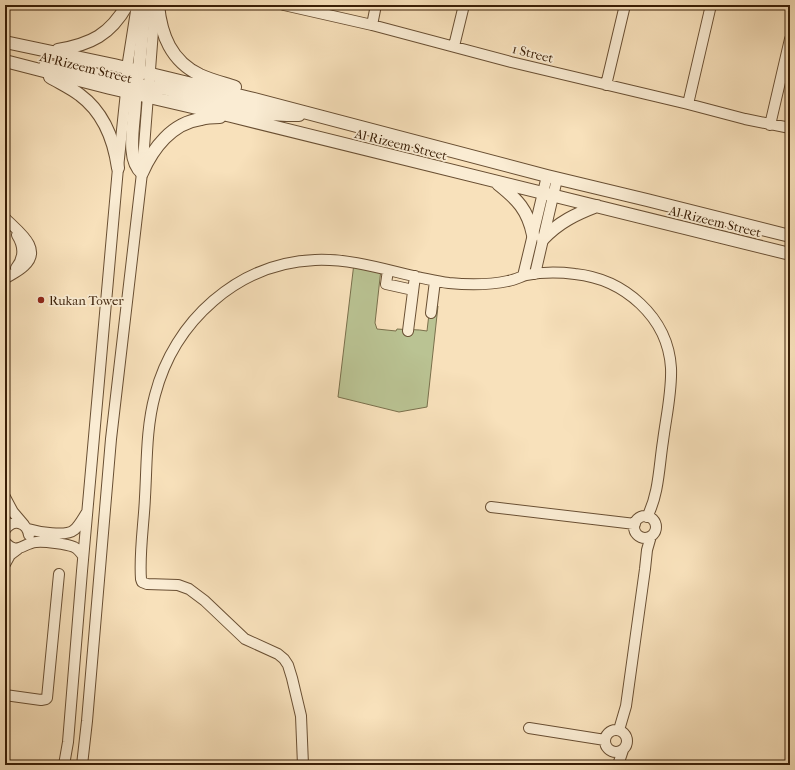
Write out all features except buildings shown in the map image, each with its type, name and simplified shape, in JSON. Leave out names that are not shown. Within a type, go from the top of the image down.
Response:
[{"type":"street","points":[[51,51],[83,45],[99,37],[116,23],[127,5]]},
{"type":"street","points":[[64,765],[68,742],[118,168],[137,88],[145,80],[138,71],[137,5]]},
{"type":"street","points":[[142,173],[135,166],[132,157],[144,5]]},
{"type":"street","points":[[138,71],[156,5]]},
{"type":"street","points":[[156,5],[166,42],[171,51],[184,65],[201,76],[242,89],[250,98]]},
{"type":"street","name":"1 Street","points":[[288,5],[372,25],[511,62],[790,128]]},
{"type":"street","points":[[372,25],[376,5]]},
{"type":"street","points":[[454,46],[464,5]]},
{"type":"street","points":[[606,85],[625,5]]},
{"type":"street","points":[[688,104],[711,5]]},
{"type":"street","points":[[770,124],[790,39]]},
{"type":"street","name":"Al Rizeem Street","points":[[5,42],[51,51],[250,98],[552,178],[790,236]]},
{"type":"street","name":"Al Rizeem Street","points":[[5,61],[34,68]]},
{"type":"street","points":[[34,68],[45,66],[62,66],[137,88],[163,88],[270,114],[291,115],[310,113]]},
{"type":"street","points":[[34,68],[81,95],[96,111],[110,137],[117,157],[118,168]]},
{"type":"street","name":"Al Rizeem Street","points":[[137,88],[231,116],[790,254]]},
{"type":"street","points":[[82,765],[111,439],[142,173],[148,159],[157,146],[179,127],[201,119],[231,116]]},
{"type":"street","points":[[523,276],[538,237],[552,178]]},
{"type":"street","points":[[494,181],[506,190],[521,205],[538,237],[535,274]]},
{"type":"street","points":[[538,237],[575,214],[597,206]]},
{"type":"street","points":[[5,218],[27,240],[31,254],[24,267],[6,279]]},
{"type":"street","points":[[303,765],[301,716],[292,678],[288,665],[284,659],[278,654],[245,639],[205,601],[189,590],[178,585],[147,584],[142,582],[141,579],[148,437],[152,408],[162,372],[179,340],[205,308],[230,287],[265,270],[290,263],[315,260],[343,261],[435,281],[452,283],[483,284],[535,274],[555,272],[593,277],[612,285],[630,295],[653,317],[663,336],[670,356],[671,383],[655,496],[647,517]]},
{"type":"street","points":[[388,270],[386,284],[413,290]]},
{"type":"street","points":[[408,332],[415,276]]},
{"type":"street","points":[[431,313],[435,281]]},
{"type":"street","points":[[5,542],[8,546],[13,548],[21,548],[30,537],[26,527],[13,512],[7,501]]},
{"type":"street","points":[[6,529],[9,519],[7,501]]},
{"type":"street","points":[[491,507],[634,524]]},
{"type":"street","points":[[6,529],[10,524],[15,523],[40,532],[66,534],[75,530],[87,512]]},
{"type":"street","points":[[619,730],[626,706],[646,554],[656,525],[653,520],[647,517],[638,519],[634,524]]},
{"type":"street","points":[[634,524],[636,533],[644,545],[646,554]]},
{"type":"street","points":[[640,537],[646,538],[651,536]]},
{"type":"street","points":[[5,564],[10,555],[21,548],[37,542],[65,545],[74,548],[84,556]]},
{"type":"street","points":[[5,695],[41,700],[47,698],[59,574]]},
{"type":"street","points":[[529,728],[605,740]]},
{"type":"street","points":[[618,765],[623,750],[627,745],[627,739],[624,733],[619,730],[610,732],[605,740],[607,748],[617,752],[623,750]]},
{"type":"street","points":[[612,751],[618,765]]},
{"type":"green space","points":[[354,263],[381,269],[375,323],[377,329],[396,331],[397,329],[427,331],[430,305],[438,306],[427,407],[399,412],[338,397]]},
{"type":"place","name":"Rukan Tower","points":[[41,300]]}]
